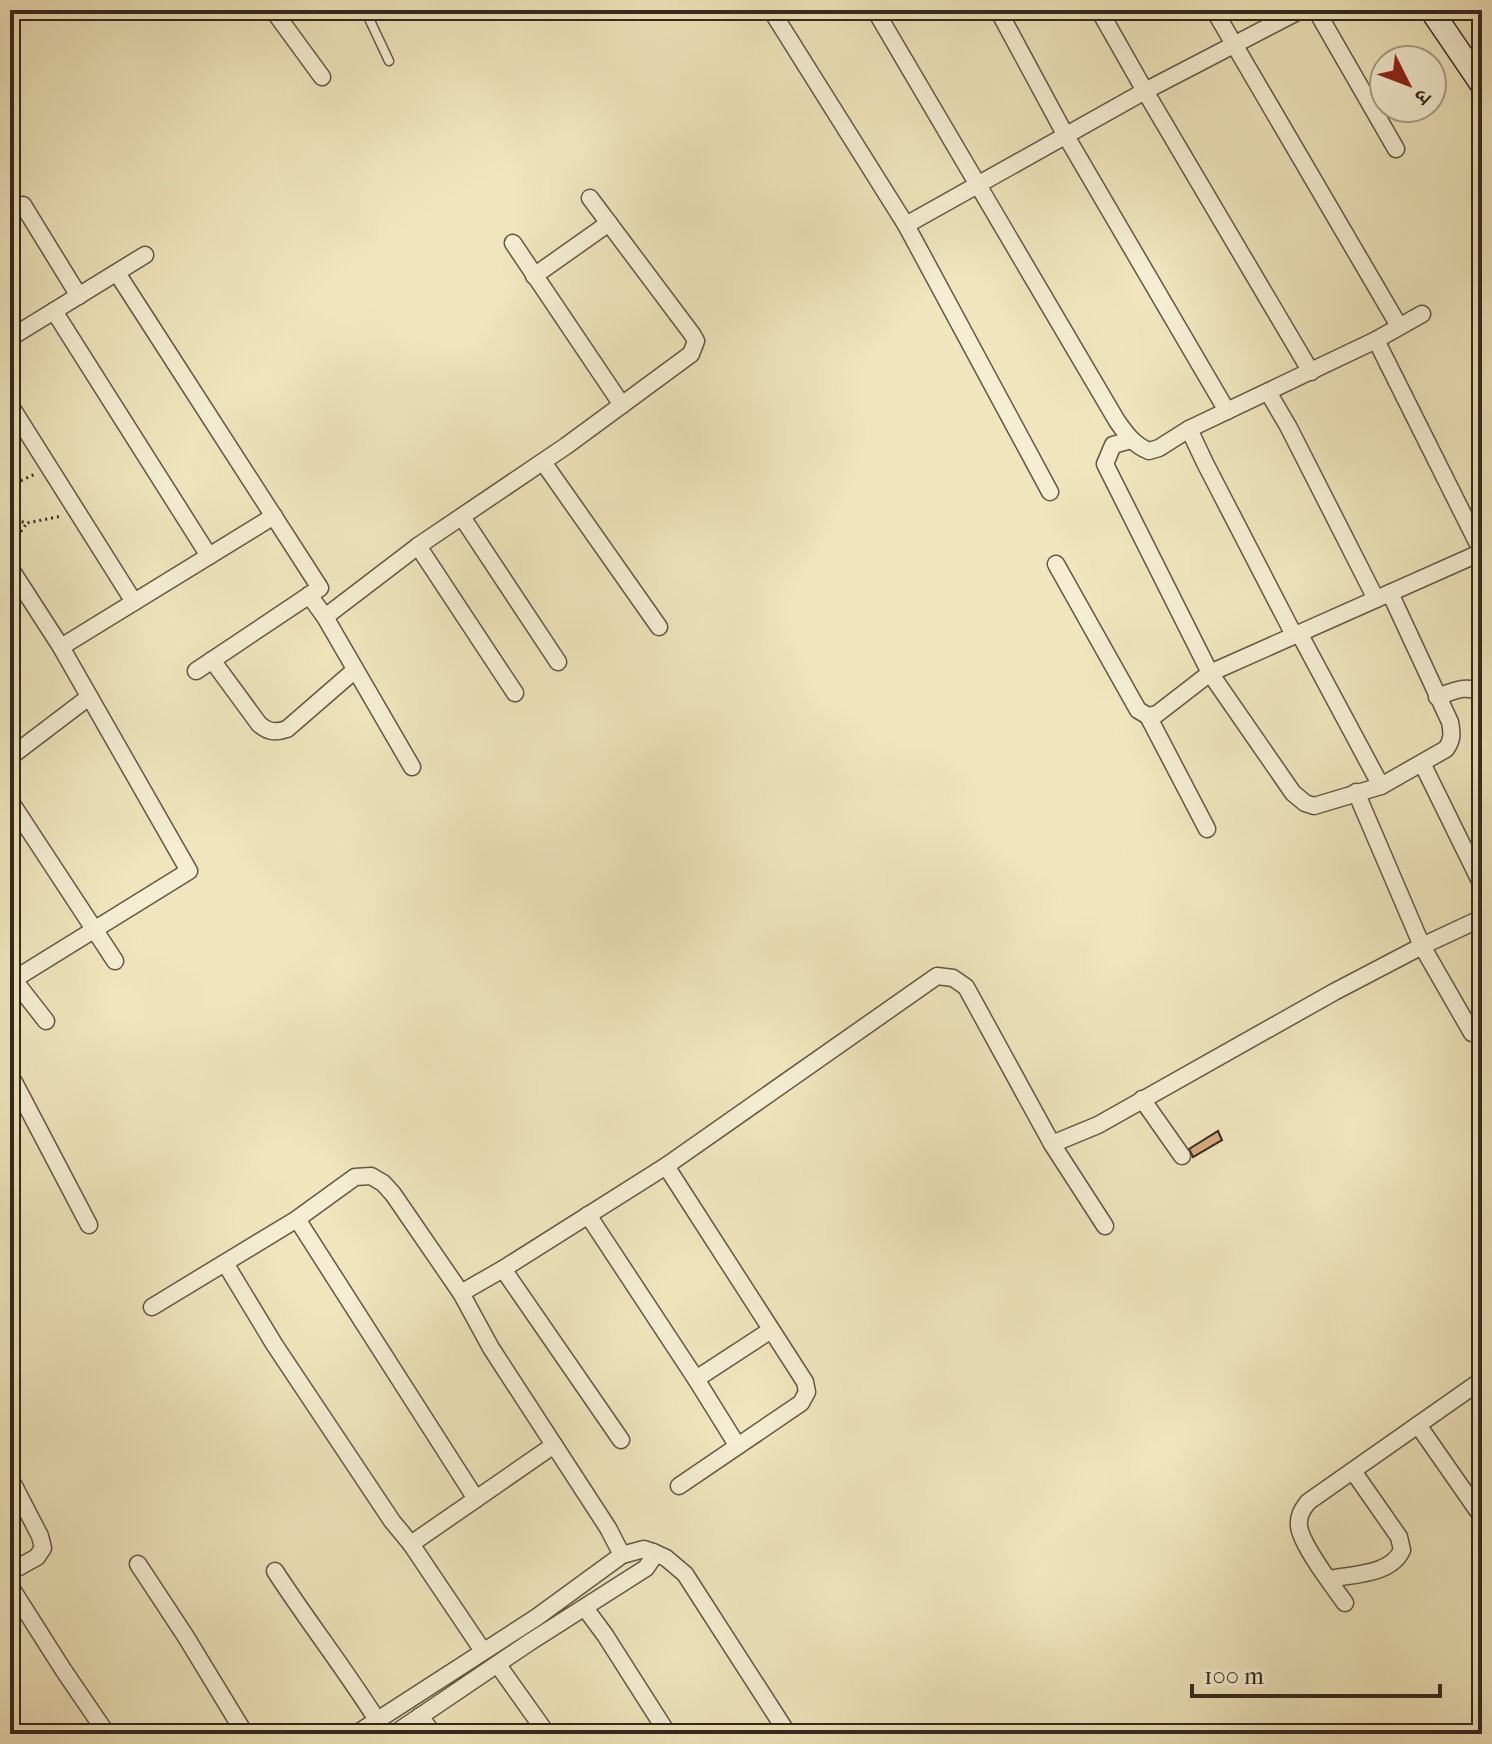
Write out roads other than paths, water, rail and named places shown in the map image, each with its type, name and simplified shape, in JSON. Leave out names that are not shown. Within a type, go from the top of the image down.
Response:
[{"type":"street","points":[[273,10],[322,77]]},
{"type":"street","points":[[771,10],[906,225],[1050,492]]},
{"type":"street","points":[[875,10],[1117,421],[1131,440],[1149,451],[1376,340],[1422,314]]},
{"type":"street","points":[[998,10],[1066,136],[1227,411]]},
{"type":"street","points":[[1099,10],[1311,372]]},
{"type":"street","points":[[1214,10],[1399,326]]},
{"type":"street","points":[[906,225],[1145,91],[1301,10]]},
{"type":"street","points":[[1316,10],[1396,149]]},
{"type":"street","points":[[1431,10],[1478,71]]},
{"type":"street","points":[[325,617],[418,546],[543,462],[691,354],[696,341],[590,198]]},
{"type":"street","points":[[23,205],[79,296]]},
{"type":"street","points":[[534,276],[609,223]]},
{"type":"street","points":[[513,243],[622,405]]},
{"type":"street","points":[[10,338],[145,255]]},
{"type":"street","points":[[117,273],[320,588],[196,671]]},
{"type":"street","points":[[54,311],[209,556]]},
{"type":"street","points":[[1148,716],[1157,714],[1210,673],[1482,552],[1376,340]]},
{"type":"street","points":[[1131,440],[1113,445],[1105,464],[1210,673],[1293,793],[1305,803],[1318,807],[1381,786],[1446,749],[1453,734],[1450,722],[1268,392]]},
{"type":"street","points":[[10,405],[134,602]]},
{"type":"street","points":[[1189,429],[1381,786]]},
{"type":"street","points":[[543,462],[659,627]]},
{"type":"street","points":[[61,647],[274,516]]},
{"type":"street","points":[[462,517],[558,662]]},
{"type":"street","points":[[418,546],[515,693]]},
{"type":"street","points":[[1056,564],[1132,702],[1148,716],[1207,829]]},
{"type":"street","points":[[10,568],[61,647],[189,871],[12,978],[46,1021]]},
{"type":"street","points":[[309,595],[325,617],[412,767]]},
{"type":"street","points":[[212,660],[259,724],[275,732],[287,729],[355,670]]},
{"type":"street","points":[[1437,697],[1461,687],[1482,693]]},
{"type":"street","points":[[10,757],[89,697]]},
{"type":"street","points":[[1422,763],[1482,885]]},
{"type":"street","points":[[1356,792],[1422,946],[1472,1033]]},
{"type":"street","points":[[10,801],[115,961]]},
{"type":"street","points":[[1052,1144],[1098,1125],[1334,992],[1482,918]]},
{"type":"street","points":[[461,1293],[666,1166],[937,976],[953,978],[966,987],[1052,1144],[1105,1226]]},
{"type":"street","points":[[10,1080],[14,1082],[89,1225]]},
{"type":"street","points":[[1142,1099],[1182,1156]]},
{"type":"street","points":[[666,1166],[805,1382],[807,1392],[801,1403],[679,1486]]},
{"type":"street","points":[[152,1307],[297,1219],[355,1177],[371,1176],[393,1194],[461,1293],[491,1348],[608,1528],[622,1555]]},
{"type":"street","points":[[588,1215],[737,1445]]},
{"type":"street","points":[[297,1219],[476,1499]]},
{"type":"street","points":[[225,1263],[274,1344],[483,1651]]},
{"type":"street","points":[[503,1269],[621,1440]]},
{"type":"street","points":[[696,1379],[771,1330]]},
{"type":"street","points":[[1345,1603],[1301,1537],[1301,1512],[1308,1502],[1482,1380]]},
{"type":"street","points":[[1418,1425],[1480,1514]]},
{"type":"street","points":[[411,1544],[554,1445]]},
{"type":"street","points":[[1329,1579],[1383,1569],[1393,1564],[1402,1550],[1399,1537],[1353,1471]]},
{"type":"street","points":[[10,1478],[40,1536],[43,1548],[37,1557],[10,1572]]},
{"type":"street","points":[[394,1734],[646,1568],[650,1553]]},
{"type":"street","points":[[356,1734],[537,1617],[622,1555],[650,1553],[666,1558],[685,1574],[788,1734]]},
{"type":"street","points":[[138,1564],[245,1734]]},
{"type":"street","points":[[275,1571],[377,1720]]},
{"type":"street","points":[[10,1586],[107,1734]]},
{"type":"street","points":[[585,1608],[668,1734]]},
{"type":"street","points":[[498,1665],[547,1734]]},
{"type":"street","points":[[420,1716],[433,1734]]},
{"type":"lane","points":[[365,10],[389,61]]}]
